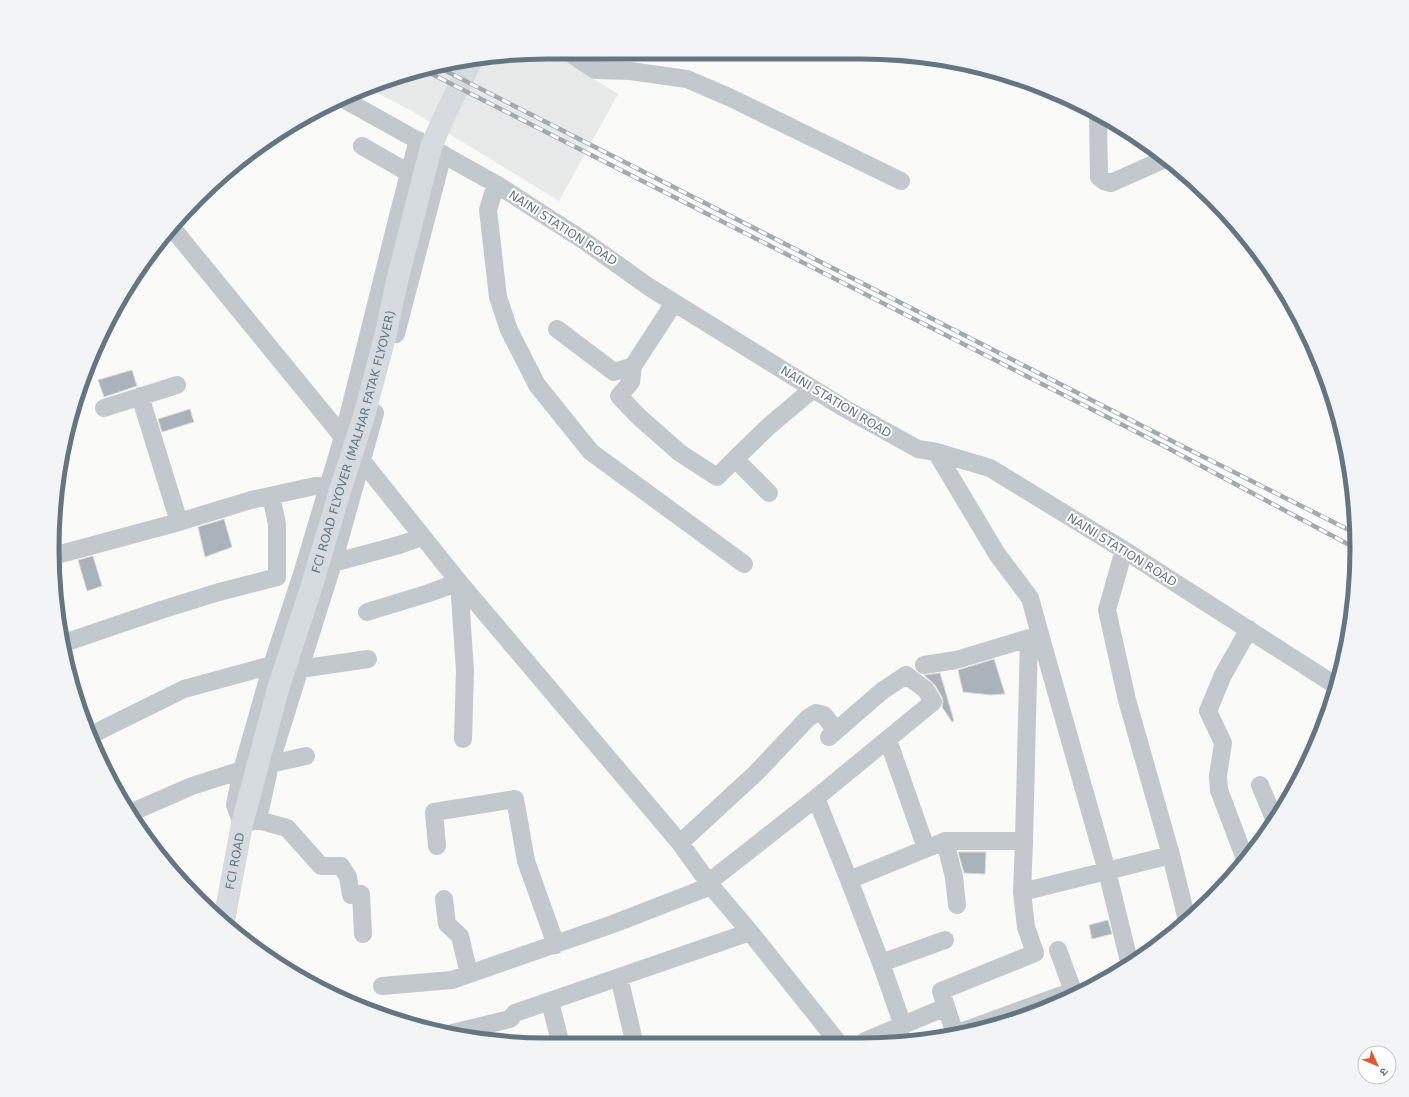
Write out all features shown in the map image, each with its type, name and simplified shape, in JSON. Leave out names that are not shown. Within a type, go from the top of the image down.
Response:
[{"type":"main road","name":"FCI ROAD FLYOVER (MALHAR FATAK FLYOVER)","points":[[249,816],[278,689],[364,416],[386,333],[397,281],[431,147],[469,65]]},
{"type":"main road","name":"FCI ROAD","points":[[225,916],[249,816]]},
{"type":"street","points":[[578,59],[594,70],[630,71],[687,79],[731,98],[901,182]]},
{"type":"street","name":"NAINI STATION ROAD","points":[[348,102],[496,184],[586,242],[649,287],[844,408],[918,449],[936,452],[990,468],[1124,550],[1331,682]]},
{"type":"street","points":[[1098,121],[1099,177],[1104,181],[1111,183],[1160,161]]},
{"type":"street","points":[[363,934],[367,892],[351,895],[348,876],[341,866],[321,866],[286,828],[249,816],[235,805],[242,770],[272,665],[302,574],[327,486],[343,437],[418,140]]},
{"type":"street","points":[[362,146],[410,173]]},
{"type":"street","points":[[249,816],[270,764],[333,563],[362,462],[443,154]]},
{"type":"street","points":[[496,184],[488,210],[498,297],[509,330],[537,384],[590,452],[744,564]]},
{"type":"street","points":[[172,236],[343,437],[458,582],[680,843],[710,884],[835,1038]]},
{"type":"street","points":[[674,302],[633,366],[631,382],[619,396],[638,416],[680,453],[717,477],[768,426],[813,389]]},
{"type":"street","points":[[557,329],[614,372],[633,366]]},
{"type":"street","points":[[104,408],[177,385]]},
{"type":"street","points":[[140,396],[179,522]]},
{"type":"street","points":[[936,452],[997,554],[1030,598],[1035,638],[1107,871],[1128,958]]},
{"type":"street","points":[[735,459],[769,493]]},
{"type":"street","points":[[59,554],[179,522],[251,500],[315,486],[327,486]]},
{"type":"street","points":[[68,642],[212,594],[277,577],[277,524],[271,496]]},
{"type":"street","points":[[333,563],[399,545],[422,537]]},
{"type":"street","points":[[1124,550],[1107,610],[1128,700],[1171,855],[1189,912]]},
{"type":"street","points":[[367,612],[429,593],[458,582]]},
{"type":"street","points":[[458,582],[465,671],[463,739]]},
{"type":"street","points":[[1243,854],[1219,790],[1218,776],[1223,743],[1208,711],[1223,675],[1248,630]]},
{"type":"street","points":[[924,665],[956,660],[1035,638]]},
{"type":"street","points":[[953,1029],[940,991],[1035,953],[1026,927],[1022,892],[1035,638]]},
{"type":"street","points":[[300,669],[368,658]]},
{"type":"street","points":[[95,733],[184,689],[272,665]]},
{"type":"street","points":[[382,986],[452,980],[613,924],[710,884],[933,702],[926,690],[906,675],[882,691],[832,734],[824,715],[816,713],[808,718],[756,772],[680,843]]},
{"type":"street","points":[[888,740],[926,848]]},
{"type":"street","points":[[270,764],[306,756]]},
{"type":"street","points":[[135,811],[192,786],[242,770]]},
{"type":"street","points":[[1260,785],[1272,813]]},
{"type":"street","points":[[816,798],[881,963],[903,1026]]},
{"type":"street","points":[[437,846],[434,812],[515,799],[526,861],[556,945]]},
{"type":"street","points":[[849,880],[945,841],[1024,841]]},
{"type":"street","points":[[945,841],[954,877],[957,905]]},
{"type":"street","points":[[1022,892],[1171,855]]},
{"type":"street","points":[[444,899],[447,924],[460,936],[469,974]]},
{"type":"street","points":[[462,1030],[510,1019],[515,1013],[750,932]]},
{"type":"street","points":[[881,963],[945,940]]},
{"type":"street","points":[[1058,950],[1073,990]]},
{"type":"street","points":[[619,978],[633,1038]]},
{"type":"street","points":[[1005,1016],[1059,996]]},
{"type":"street","points":[[550,1002],[559,1038]]},
{"type":"street","points":[[874,1038],[946,1007]]},
{"type":"shaded area","points":[[561,59],[618,94],[559,201],[412,111],[374,91],[453,68],[485,63],[493,67],[496,62]]},
{"type":"building","points":[[132,370],[137,386],[104,397],[98,380]]},
{"type":"building","points":[[190,409],[194,422],[162,432],[158,419]]},
{"type":"building","points":[[224,519],[232,547],[205,557],[198,527]]},
{"type":"building","points":[[93,556],[102,586],[87,591],[78,560]]},
{"type":"building","points":[[994,659],[1005,694],[990,695],[963,692],[958,670]]},
{"type":"building","points":[[940,673],[954,721],[952,722],[942,707],[942,697],[935,685],[924,675]]},
{"type":"building","points":[[958,852],[986,852],[985,874],[964,873]]},
{"type":"building","points":[[1108,920],[1112,934],[1092,939],[1089,925]]},
{"type":"railway","points":[[444,70],[1349,530]]},
{"type":"railway","points":[[431,74],[1164,446],[1350,545]]}]
